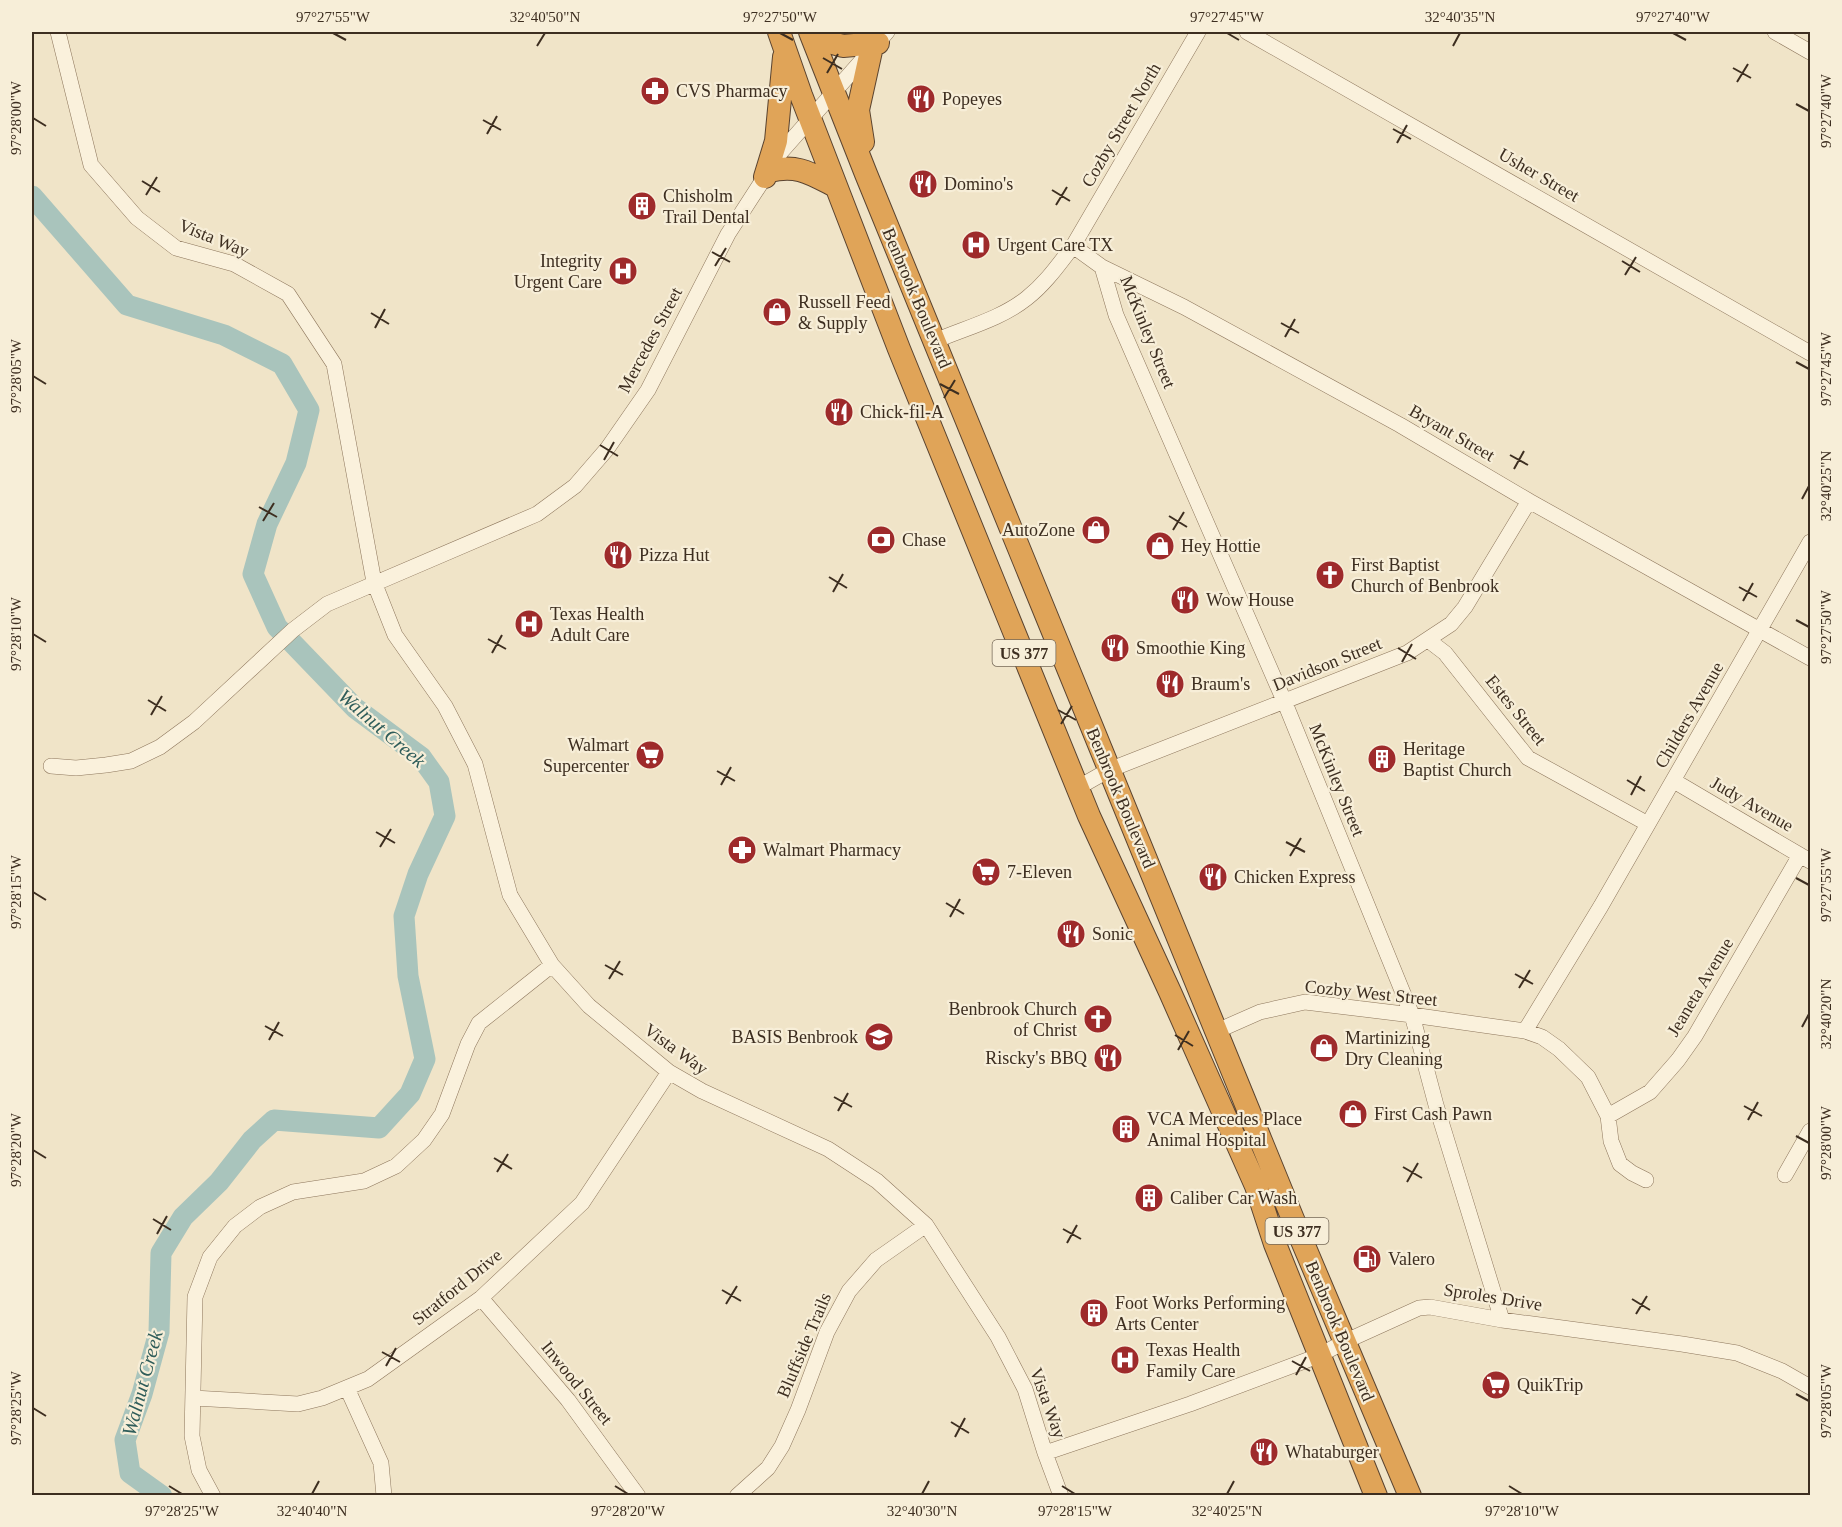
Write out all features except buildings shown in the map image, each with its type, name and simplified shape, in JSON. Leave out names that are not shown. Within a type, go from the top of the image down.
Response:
[{"type":"highway","points":[[811,34],[843,46],[878,42],[858,110],[866,174]]},
{"type":"highway","name":"Benbrook Boulevard","points":[[811,34],[833,94],[1109,770],[1344,1342],[1410,1496]]},
{"type":"highway","points":[[767,174],[776,141],[782,40]]},
{"type":"highway","name":"Benbrook Boulevard","points":[[782,40],[899,349],[1089,816],[1256,1186],[1275,1244],[1318,1356],[1376,1496]]},
{"type":"highway","points":[[767,174],[784,167],[800,169],[836,186]]},
{"type":"street","name":"Vista Way","points":[[58,32],[91,165],[137,219],[176,248],[234,264],[288,294],[334,363],[374,582],[395,635],[445,706],[475,764],[510,895],[552,965],[590,1006],[669,1072],[702,1091],[828,1149],[877,1181],[927,1225],[998,1337],[1025,1389],[1061,1496]]},
{"type":"street","name":"Cozby Street North","points":[[935,341],[998,315],[1026,299],[1049,278],[1073,246],[1198,32]]},
{"type":"street","name":"Usher Street","points":[[1247,32],[1810,353]]},
{"type":"street","points":[[1775,32],[1810,52]]},
{"type":"street","name":"Mercedes Street","points":[[374,582],[537,514],[575,486],[607,449],[648,390],[728,234],[781,152],[878,42]]},
{"type":"street","name":"Bryant Street","points":[[1073,246],[1102,267],[1184,307],[1400,425],[1530,501],[1810,658]]},
{"type":"street","name":"McKinley Street","points":[[1102,267],[1116,315],[1285,703],[1412,1015],[1436,1105],[1502,1320]]},
{"type":"street","name":"Davidson Street","points":[[1079,788],[1109,770],[1285,703],[1407,653],[1428,640],[1451,624],[1465,607],[1530,501]]},
{"type":"street","name":"Childers Avenue","points":[[1526,1031],[1674,781],[1810,542]]},
{"type":"street","points":[[51,766],[76,768],[131,761],[160,747],[194,722],[293,630],[327,604],[374,582]]},
{"type":"street","name":"Estes Street","points":[[1428,640],[1445,652],[1528,759],[1648,824]]},
{"type":"street","name":"Judy Avenue","points":[[1674,781],[1805,858]]},
{"type":"street","name":"Jeaneta Avenue","points":[[1608,1116],[1650,1092],[1678,1060],[1805,858]]},
{"type":"street","points":[[213,1496],[199,1470],[192,1436],[195,1297],[210,1257],[235,1226],[260,1207],[293,1192],[364,1181],[396,1166],[424,1140],[442,1114],[468,1044],[479,1023],[552,965]]},
{"type":"street","name":"Cozby West Street","points":[[1218,1031],[1260,1012],[1305,1002],[1526,1031],[1542,1037],[1559,1049],[1588,1077],[1608,1116],[1611,1141],[1620,1164],[1646,1180]]},
{"type":"street","name":"Stratford Drive","points":[[193,1398],[298,1404],[322,1398],[368,1379],[481,1298],[582,1203],[669,1072]]},
{"type":"street","points":[[1785,1175],[1810,1131]]},
{"type":"street","name":"Bluffside Trails","points":[[737,1496],[768,1468],[782,1446],[827,1332],[849,1291],[876,1260],[927,1225]]},
{"type":"street","name":"Inwood Street","points":[[481,1298],[568,1400],[638,1496]]},
{"type":"street","name":"Sproles Drive","points":[[1045,1453],[1190,1404],[1318,1356],[1419,1308],[1430,1307],[1502,1320],[1737,1353],[1782,1371],[1810,1387]]},
{"type":"street","points":[[347,1388],[381,1463],[384,1496]]},
{"type":"waterway","name":"Walnut Creek","points":[[32,196],[127,305],[224,335],[282,364],[309,410],[296,463],[267,524],[253,574],[277,627],[355,708],[421,757],[439,782],[445,816],[418,874],[404,916],[408,976],[425,1059],[410,1094],[379,1128],[274,1120],[252,1140],[219,1182],[183,1217],[161,1253],[159,1332],[142,1394],[125,1440],[130,1473],[162,1496]]},
{"type":"place","name":"CVS Pharmacy","points":[[655,91]]},
{"type":"place","name":"Popeyes","points":[[921,99]]},
{"type":"place","name":"Domino's","points":[[923,184]]},
{"type":"place","name":"Chisholm Trail Dental","points":[[642,206]]},
{"type":"place","name":"Urgent Care TX","points":[[976,245]]},
{"type":"place","name":"Integrity Urgent Care","points":[[623,271]]},
{"type":"place","name":"Russell Feed & Supply","points":[[777,312]]},
{"type":"place","name":"Chick-fil-A","points":[[839,412]]},
{"type":"place","name":"AutoZone","points":[[1096,530]]},
{"type":"place","name":"Chase","points":[[881,540]]},
{"type":"place","name":"Hey Hottie","points":[[1160,546]]},
{"type":"place","name":"Pizza Hut","points":[[618,555]]},
{"type":"place","name":"First Baptist Church of Benbrook","points":[[1330,575]]},
{"type":"place","name":"Wow House","points":[[1185,600]]},
{"type":"place","name":"Texas Health Adult Care","points":[[529,624]]},
{"type":"place","name":"Smoothie King","points":[[1115,648]]},
{"type":"place","name":"Braum's","points":[[1170,684]]},
{"type":"place","name":"Walmart Supercenter","points":[[650,755]]},
{"type":"place","name":"Heritage Baptist Church","points":[[1382,759]]},
{"type":"place","name":"Walmart Pharmacy","points":[[742,850]]},
{"type":"place","name":"7-Eleven","points":[[986,872]]},
{"type":"place","name":"Chicken Express","points":[[1213,877]]},
{"type":"place","name":"Sonic","points":[[1071,934]]},
{"type":"place","name":"Benbrook Church of Christ","points":[[1098,1019]]},
{"type":"place","name":"BASIS Benbrook","points":[[879,1037]]},
{"type":"place","name":"Martinizing Dry Cleaning","points":[[1324,1048]]},
{"type":"place","name":"Riscky's BBQ","points":[[1108,1058]]},
{"type":"place","name":"First Cash Pawn","points":[[1353,1114]]},
{"type":"place","name":"VCA Mercedes Place Animal Hospital","points":[[1126,1129]]},
{"type":"place","name":"Caliber Car Wash","points":[[1149,1198]]},
{"type":"place","name":"Valero","points":[[1367,1259]]},
{"type":"place","name":"Foot Works Performing Arts Center","points":[[1094,1313]]},
{"type":"place","name":"Texas Health Family Care","points":[[1125,1360]]},
{"type":"place","name":"QuikTrip","points":[[1496,1385]]},
{"type":"place","name":"Whataburger","points":[[1264,1452]]}]
